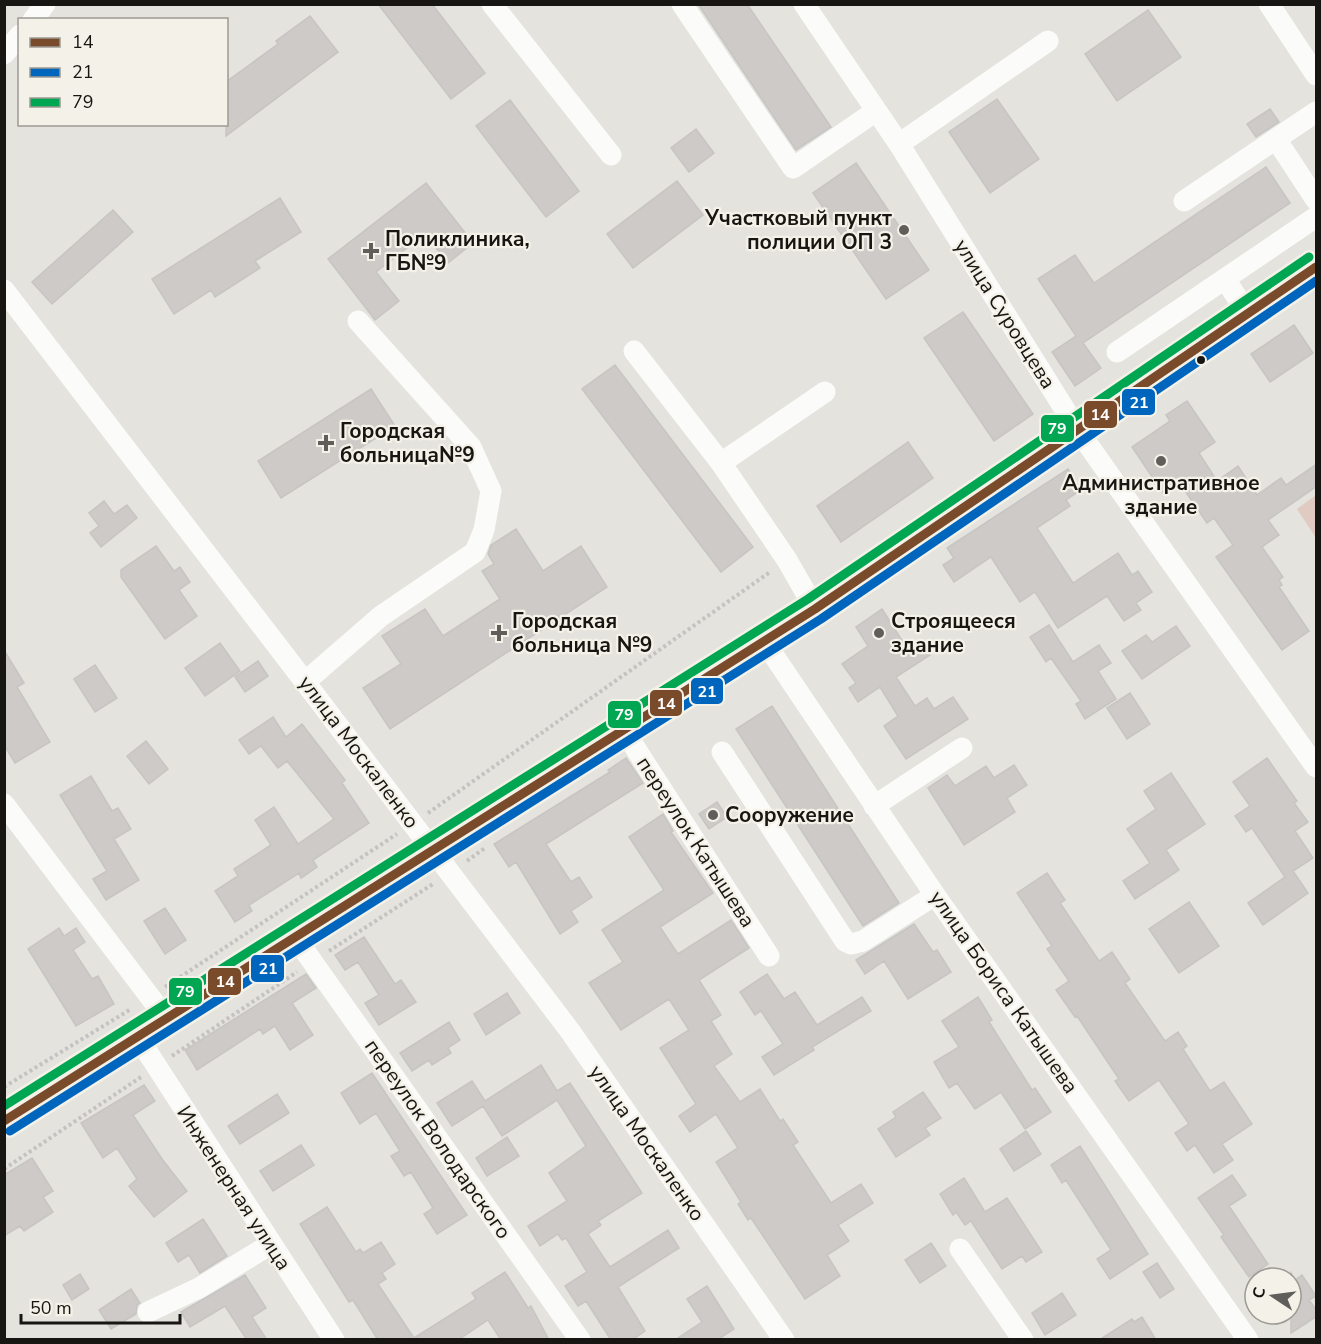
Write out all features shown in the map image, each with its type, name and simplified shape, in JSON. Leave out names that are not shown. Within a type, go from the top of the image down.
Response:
[{"type":"main road","points":[[4,1121],[815,609],[1317,267]]},
{"type":"street","points":[[34,18],[45,4]]},
{"type":"street","points":[[492,4],[610,155]]},
{"type":"street","points":[[682,4],[793,168],[876,111]]},
{"type":"street","name":"улица Суровцева","points":[[804,4],[899,144],[1077,429],[1317,767]]},
{"type":"street","points":[[1269,4],[1317,75]]},
{"type":"street","points":[[4,54],[18,37]]},
{"type":"street","points":[[899,144],[1048,41]]},
{"type":"street","points":[[1184,201],[1317,112]]},
{"type":"street","points":[[1276,139],[1317,200]]},
{"type":"street","points":[[1117,352],[1225,279],[1315,223]]},
{"type":"street","points":[[1225,279],[1247,313]]},
{"type":"street","name":"улица Москаленко","points":[[4,290],[570,1031],[784,1340]]},
{"type":"street","points":[[305,682],[381,616],[475,552],[484,530],[491,491],[471,447],[358,321]]},
{"type":"street","points":[[634,351],[722,463],[787,561],[815,609]]},
{"type":"street","points":[[722,463],[825,392]]},
{"type":"street","name":"улица Бориса Катышева","points":[[764,641],[935,895],[1248,1340]]},
{"type":"street","name":"переулок Катышева","points":[[623,729],[769,956]]},
{"type":"street","points":[[874,806],[962,748]]},
{"type":"street","points":[[722,752],[845,941],[851,944],[863,941],[935,895]]},
{"type":"street","points":[[4,804],[166,1018]]},
{"type":"street","name":"переулок Володарского","points":[[296,938],[580,1340]]},
{"type":"street","name":"Инженерная улица","points":[[136,1036],[334,1340]]},
{"type":"street","points":[[148,1312],[199,1288],[271,1244]]},
{"type":"street","points":[[960,1249],[1023,1340]]},
{"type":"shaded area","points":[[1316,495],[1316,538],[1297,509]]},
{"type":"building","points":[[378,4],[432,4],[485,73],[451,99]]},
{"type":"building","points":[[698,4],[747,4],[831,127],[796,150]]},
{"type":"building","points":[[1148,10],[1181,57],[1117,101],[1085,54]]},
{"type":"building","points":[[310,16],[338,52],[226,136],[228,81],[278,44],[276,41]]},
{"type":"building","points":[[997,99],[1039,159],[990,193],[949,132]]},
{"type":"building","points":[[510,100],[579,191],[546,217],[476,126]]},
{"type":"building","points":[[1270,109],[1279,122],[1256,137],[1247,124]]},
{"type":"building","points":[[696,129],[714,153],[689,172],[671,148]]},
{"type":"building","points":[[856,163],[929,270],[886,299],[813,193]]},
{"type":"building","points":[[1266,167],[1290,203],[1083,343],[1101,368],[1075,386],[1052,352],[1076,336],[1038,279],[1075,255],[1094,283]]},
{"type":"building","points":[[677,181],[703,215],[633,268],[607,234]]},
{"type":"building","name":"Поликлиника, ГБ№9","points":[[426,183],[473,243],[448,263],[425,234],[376,272],[399,301],[375,320],[328,259]]},
{"type":"building","points":[[280,198],[301,232],[255,261],[260,268],[215,297],[211,290],[174,314],[152,279]]},
{"type":"building","points":[[113,210],[133,232],[52,304],[32,282]]},
{"type":"building","points":[[963,312],[1033,414],[994,441],[924,338]]},
{"type":"building","points":[[1294,325],[1313,353],[1270,382],[1251,354]]},
{"type":"building","points":[[615,365],[753,547],[721,572],[582,389]]},
{"type":"building","name":"Городская больница№9","points":[[371,389],[395,426],[281,498],[258,461]]},
{"type":"building","points":[[1187,401],[1215,442],[1199,453],[1217,481],[1238,466],[1257,495],[1281,478],[1286,485],[1317,464],[1317,486],[1268,520],[1279,535],[1262,547],[1283,577],[1279,580],[1282,585],[1279,587],[1309,631],[1282,650],[1216,557],[1233,545],[1214,518],[1207,523],[1179,482],[1163,493],[1132,447],[1170,421],[1166,415]]},
{"type":"building","points":[[908,442],[933,478],[841,542],[817,506]]},
{"type":"building","points":[[1068,469],[1081,490],[1066,500],[1070,506],[1037,528],[1073,583],[1118,553],[1132,575],[1138,571],[1152,592],[1136,603],[1141,610],[1124,621],[1107,596],[1058,628],[1035,592],[1020,602],[991,557],[954,582],[943,565],[954,558],[947,548]]},
{"type":"building","points":[[104,501],[114,514],[127,505],[137,518],[101,547],[90,533],[99,526],[89,513]]},
{"type":"building","points":[[516,529],[543,571],[581,546],[607,587],[390,729],[363,688],[401,664],[382,636],[425,609],[443,636],[500,599],[482,571],[494,564],[488,554],[491,545]]},
{"type":"building","points":[[156,546],[174,571],[180,567],[190,582],[179,590],[197,616],[165,639],[121,577],[121,570]]},
{"type":"building","points":[[882,609],[908,650],[921,641],[930,655],[896,677],[915,706],[927,698],[934,709],[953,697],[968,719],[906,759],[884,726],[898,716],[880,687],[858,702],[849,688],[856,683],[842,664],[868,646],[856,627]]},
{"type":"building","points":[[1049,625],[1073,662],[1099,645],[1111,663],[1098,671],[1116,699],[1085,719],[1076,704],[1081,701],[1051,658],[1046,662],[1030,637]]},
{"type":"building","points":[[1176,626],[1190,646],[1142,679],[1122,651],[1146,635],[1152,642]]},
{"type":"building","points":[[220,643],[240,671],[205,696],[185,668]]},
{"type":"building","points":[[4,650],[24,683],[17,687],[50,742],[15,763],[4,745]]},
{"type":"building","points":[[258,661],[268,676],[245,692],[235,677]]},
{"type":"building","points":[[95,665],[117,698],[95,712],[74,679]]},
{"type":"building","points":[[1130,693],[1150,724],[1127,739],[1107,708]]},
{"type":"building","points":[[772,706],[899,903],[863,926],[736,729]]},
{"type":"building","points":[[273,717],[286,737],[302,724],[345,780],[342,783],[369,823],[313,860],[317,867],[301,878],[299,873],[249,905],[252,911],[235,922],[215,891],[238,876],[234,869],[271,845],[255,820],[274,807],[298,844],[334,819],[287,761],[278,768],[261,746],[249,754],[239,740]]},
{"type":"building","points":[[146,741],[168,769],[149,784],[127,756]]},
{"type":"building","points":[[626,758],[643,783],[546,844],[571,882],[579,877],[592,897],[571,911],[578,922],[560,934],[516,862],[509,867],[494,844],[610,772],[608,770]]},
{"type":"building","points":[[1267,758],[1297,801],[1294,803],[1308,822],[1295,831],[1313,858],[1293,871],[1308,893],[1263,925],[1248,903],[1285,877],[1252,828],[1246,832],[1235,816],[1250,806],[1233,782]]},
{"type":"building","points":[[1014,765],[1027,785],[1007,798],[1015,812],[964,845],[928,788],[947,775],[955,786],[986,766],[994,778]]},
{"type":"building","points":[[1171,773],[1205,824],[1166,850],[1179,870],[1135,899],[1123,881],[1150,863],[1127,829],[1156,809],[1144,791]]},
{"type":"building","points":[[91,776],[112,811],[118,808],[131,829],[114,839],[139,880],[106,900],[93,879],[107,871],[60,795]]},
{"type":"building","name":"Сооружение","points":[[717,802],[727,817],[709,829],[699,814]]},
{"type":"building","points":[[663,814],[673,831],[671,832],[713,893],[660,927],[678,954],[731,920],[749,948],[699,980],[721,1015],[711,1021],[732,1054],[714,1066],[740,1102],[760,1089],[780,1121],[783,1119],[798,1142],[793,1145],[831,1203],[861,1184],[873,1203],[838,1225],[849,1241],[827,1255],[840,1276],[805,1299],[751,1218],[748,1220],[738,1204],[741,1202],[716,1162],[738,1148],[716,1114],[690,1132],[679,1116],[696,1104],[660,1048],[689,1030],[669,999],[621,1030],[589,983],[623,962],[602,930],[664,890],[629,837]]},
{"type":"building","points":[[1047,873],[1065,900],[1060,903],[1099,961],[1112,952],[1130,979],[1125,983],[1165,1041],[1178,1032],[1187,1046],[1183,1049],[1210,1091],[1224,1082],[1252,1124],[1222,1144],[1233,1160],[1214,1173],[1195,1145],[1187,1151],[1175,1133],[1189,1124],[1159,1080],[1129,1101],[1115,1081],[1119,1079],[1077,1016],[1075,1017],[1056,990],[1069,981],[1047,949],[1052,946],[1017,893]]},
{"type":"building","points":[[1189,902],[1219,946],[1179,973],[1149,929]]},
{"type":"building","points":[[165,908],[186,940],[165,954],[144,921]]},
{"type":"building","points":[[914,924],[933,952],[937,950],[951,972],[908,999],[884,961],[865,974],[856,960]]},
{"type":"building","points":[[59,928],[64,936],[76,928],[85,942],[73,950],[92,979],[98,976],[114,1004],[76,1026],[28,949]]},
{"type":"building","points":[[364,937],[395,984],[401,980],[416,1002],[379,1025],[365,1003],[379,995],[358,962],[345,970],[335,955]]},
{"type":"building","points":[[306,974],[316,988],[292,1003],[313,1035],[290,1050],[275,1026],[263,1034],[260,1029],[197,1070],[185,1050]]},
{"type":"building","points":[[767,974],[784,999],[795,992],[817,1025],[862,997],[871,1011],[812,1047],[814,1050],[774,1075],[762,1057],[783,1044],[761,1011],[755,1015],[740,992]]},
{"type":"building","points":[[507,993],[520,1013],[486,1035],[474,1014]]},
{"type":"building","points":[[978,997],[992,1020],[989,1022],[1032,1090],[1035,1088],[1051,1112],[1025,1129],[1001,1092],[975,1109],[957,1083],[949,1088],[934,1062],[959,1047],[942,1021]]},
{"type":"building","points":[[449,1022],[460,1040],[448,1048],[451,1053],[432,1065],[429,1060],[412,1071],[400,1053]]},
{"type":"building","points":[[541,1065],[557,1091],[570,1083],[642,1193],[598,1221],[601,1225],[588,1234],[610,1267],[668,1230],[679,1248],[618,1287],[645,1331],[632,1340],[611,1340],[586,1301],[578,1306],[565,1286],[587,1272],[566,1238],[562,1240],[558,1234],[540,1246],[528,1226],[567,1201],[549,1173],[586,1146],[557,1100],[502,1136],[483,1106],[452,1126],[437,1103],[472,1081],[485,1101]]},
{"type":"building","points":[[372,1073],[467,1215],[437,1234],[424,1214],[433,1208],[411,1172],[404,1176],[391,1156],[400,1151],[376,1113],[360,1124],[341,1093]]},
{"type":"building","points":[[144,1085],[155,1101],[133,1115],[162,1159],[187,1191],[154,1217],[129,1186],[137,1179],[117,1148],[103,1158],[81,1123]]},
{"type":"building","points":[[923,1092],[941,1118],[925,1128],[930,1135],[896,1157],[878,1129],[896,1117],[893,1112]]},
{"type":"building","points":[[277,1094],[289,1113],[240,1144],[228,1126]]},
{"type":"building","points":[[1026,1131],[1041,1154],[1014,1171],[1000,1149]]},
{"type":"building","points":[[507,1137],[519,1156],[487,1176],[476,1158]]},
{"type":"building","points":[[301,1145],[314,1165],[273,1191],[260,1171]]},
{"type":"building","points":[[1080,1146],[1148,1254],[1110,1279],[1097,1259],[1111,1250],[1066,1180],[1062,1183],[1051,1165]]},
{"type":"building","points":[[32,1158],[53,1191],[43,1197],[53,1212],[24,1231],[20,1226],[4,1236],[4,1175]]},
{"type":"building","points":[[1232,1175],[1246,1195],[1229,1206],[1268,1264],[1243,1266],[1243,1268],[1221,1237],[1224,1235],[1198,1198]]},
{"type":"building","points":[[964,1178],[985,1212],[1007,1198],[1042,1252],[1026,1262],[1022,1256],[1002,1269],[971,1221],[965,1225],[956,1212],[953,1215],[940,1194]]},
{"type":"building","points":[[327,1207],[356,1252],[360,1249],[363,1253],[381,1242],[395,1264],[382,1273],[386,1279],[378,1284],[414,1338],[476,1299],[472,1293],[505,1272],[528,1308],[531,1306],[549,1340],[501,1340],[488,1320],[458,1340],[378,1340],[353,1300],[349,1302],[300,1224]]},
{"type":"building","points":[[203,1219],[227,1256],[200,1273],[189,1255],[178,1262],[166,1243]]},
{"type":"building","points":[[931,1243],[946,1266],[920,1283],[905,1260]]},
{"type":"building","points":[[1157,1263],[1174,1289],[1160,1298],[1143,1272]]},
{"type":"building","points":[[80,1274],[89,1289],[72,1300],[63,1285]]},
{"type":"building","points":[[245,1275],[266,1308],[252,1317],[267,1340],[247,1340],[225,1306],[190,1327],[181,1312]]},
{"type":"building","points":[[1303,1276],[1316,1296],[1309,1300],[1317,1311],[1317,1316],[1303,1325]]},
{"type":"building","points":[[707,1286],[734,1329],[717,1340],[675,1340],[702,1322],[687,1299]]},
{"type":"building","points":[[131,1289],[140,1303],[137,1305],[136,1314],[111,1329],[99,1310]]},
{"type":"building","points":[[1062,1293],[1076,1315],[1045,1335],[1032,1313]]},
{"type":"building","points":[[1142,1317],[1156,1340],[1099,1340],[1132,1319],[1134,1322]]},
{"type":"building","points":[[1291,1326],[1302,1326],[1291,1333]]},
{"type":"transit line","name":"79","points":[[4,1106],[808,599],[1309,257]]},
{"type":"transit line","name":"14","points":[[4,1121],[815,609],[1316,267]]},
{"type":"transit line","name":"21","points":[[10,1131],[821,619],[1316,281]]},
{"type":"place","name":"Участковый пункт полиции ОП 3","points":[[904,230]]},
{"type":"place","name":"Поликлиника, ГБ№9","points":[[371,251]]},
{"type":"place","name":"Городская больница№9","points":[[326,443]]},
{"type":"place","name":"Административное здание","points":[[1161,461]]},
{"type":"place","name":"Городская больница №9","points":[[499,633]]},
{"type":"place","name":"Строящееся здание","points":[[879,633]]},
{"type":"place","name":"Сооружение","points":[[713,815]]}]
